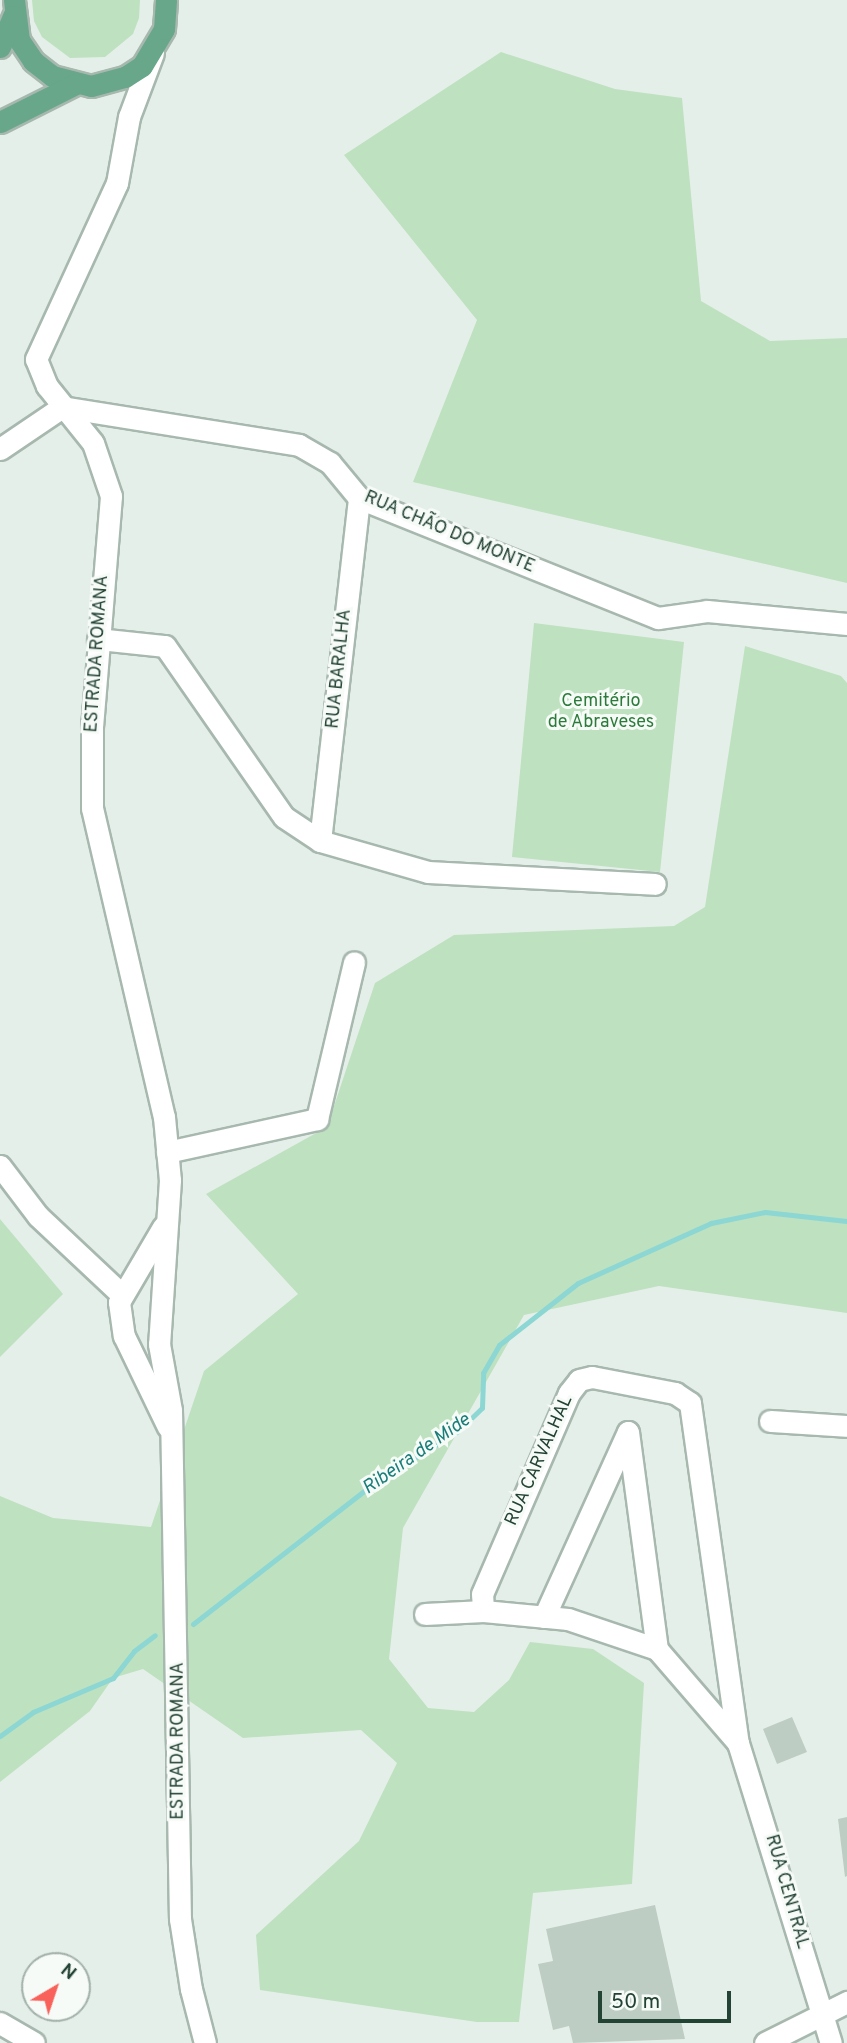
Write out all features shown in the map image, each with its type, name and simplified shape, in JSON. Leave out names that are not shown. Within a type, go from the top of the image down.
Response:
[{"type":"main road","points":[[13,8],[19,40],[33,61],[52,76],[76,84],[107,84],[142,66],[154,51],[164,29],[166,0]]},
{"type":"main road","points":[[0,47],[13,8]]},
{"type":"main road","points":[[0,122],[76,84]]},
{"type":"street","name":"ESTRADA ROMANA","points":[[154,51],[129,117],[117,183],[36,359],[62,407],[93,443],[111,496],[92,725],[92,808],[143,1020],[167,1152],[159,1344],[172,1436],[180,1919],[191,1989],[205,2043]]},
{"type":"street","points":[[107,84],[129,117]]},
{"type":"street","points":[[0,449],[62,407]]},
{"type":"street","name":"RUA CHÃO DO MONTE","points":[[62,407],[299,445],[330,463],[359,498],[658,618],[692,611],[847,624]]},
{"type":"street","name":"RUA BARALHA","points":[[320,841],[359,498]]},
{"type":"street","points":[[98,639],[165,646],[284,817],[320,841],[428,872],[654,884]]},
{"type":"street","points":[[167,1152],[317,1119],[354,962]]},
{"type":"street","points":[[0,1166],[37,1216],[122,1295],[166,1222]]},
{"type":"street","name":"ESTRADA ROMANA","points":[[122,1295],[118,1302],[124,1336],[172,1436]]},
{"type":"street","name":"RUA CARVALHAL","points":[[483,1611],[482,1594],[569,1393],[579,1380],[592,1377],[675,1393],[690,1403],[738,1743]]},
{"type":"street","points":[[770,1421],[847,1426]]},
{"type":"street","points":[[544,1617],[628,1432],[657,1649]]},
{"type":"street","points":[[425,1614],[483,1611],[568,1619],[657,1649],[738,1743]]},
{"type":"street","name":"RUA CENTRAL","points":[[738,1743],[753,1781],[831,2043]]},
{"type":"street","points":[[765,2043],[847,2001]]},
{"type":"street","points":[[0,2022],[34,2043]]},
{"type":"green space","points":[[32,0],[140,0],[139,18],[133,34],[105,57],[70,58],[42,37],[34,21]]},
{"type":"green space","points":[[501,52],[615,89],[682,98],[701,301],[770,341],[847,338],[847,583],[413,482],[477,320],[344,155]]},
{"type":"green space","name":"Cemitério de Abraveses","points":[[534,623],[684,642],[660,872],[512,857]]},
{"type":"green space","points":[[745,646],[841,676],[847,683],[847,1313],[659,1286],[524,1315],[403,1528],[389,1659],[428,1708],[474,1712],[509,1680],[530,1642],[593,1649],[644,1683],[632,1884],[533,1893],[519,2022],[477,2022],[260,1990],[256,1935],[359,1841],[397,1763],[361,1730],[243,1738],[143,1669],[113,1678],[90,1711],[0,1782],[0,1496],[53,1518],[151,1527],[204,1371],[298,1294],[206,1194],[327,1127],[375,983],[454,935],[674,926],[705,907]]},
{"type":"green space","points":[[0,1219],[63,1294],[0,1357]]},
{"type":"building","points":[[792,1717],[807,1752],[777,1764],[763,1729]]},
{"type":"building","points":[[847,1817],[847,1876],[845,1877],[838,1819]]},
{"type":"building","points":[[655,1905],[685,2039],[573,2043],[569,2026],[553,2030],[538,1964],[553,1961],[546,1929]]},
{"type":"waterway","name":"Ribeira de Mide","points":[[193,1624],[373,1484],[458,1431],[482,1408],[483,1373],[499,1345],[578,1283],[711,1223],[765,1212],[847,1221]]},
{"type":"waterway","name":"Ribeira de Mide","points":[[0,1736],[33,1712],[113,1678],[134,1651],[155,1635]]}]
